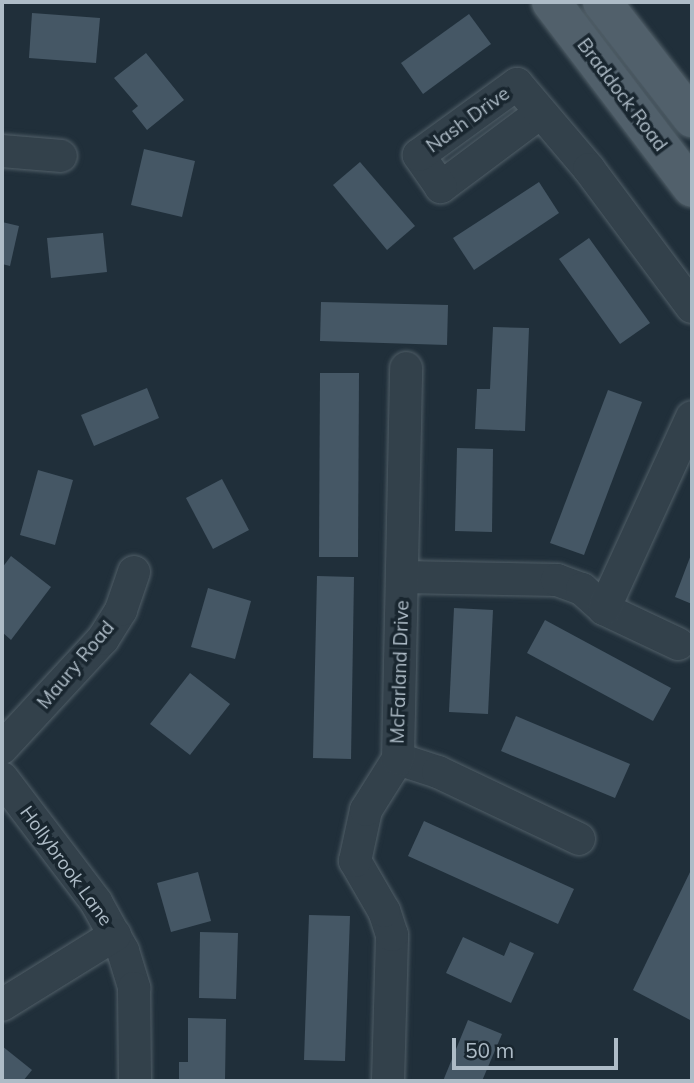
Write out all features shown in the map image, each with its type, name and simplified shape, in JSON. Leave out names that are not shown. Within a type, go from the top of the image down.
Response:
[{"type":"main road","name":"Braddock Road","points":[[551,2],[692,188]]},
{"type":"main road","points":[[602,2],[692,117]]},
{"type":"street","name":"Nash Drive","points":[[540,113],[589,169],[692,307]]},
{"type":"street","points":[[2,151],[61,156]]},
{"type":"street","name":"McFarland Drive","points":[[388,1081],[392,935],[384,911],[355,861],[366,810],[398,759],[407,368]]},
{"type":"street","points":[[604,609],[692,416]]},
{"type":"street","name":"Maury Road","points":[[2,748],[103,639],[121,610],[134,572]]},
{"type":"street","points":[[403,577],[557,580],[582,589],[604,609],[678,644]]},
{"type":"street","points":[[398,759],[438,772],[579,839]]},
{"type":"street","name":"Hollybrook Lane","points":[[2,778],[96,902],[115,935],[134,988],[135,1081]]},
{"type":"street","points":[[2,1005],[115,935]]},
{"type":"building","points":[[32,13],[100,18],[96,63],[29,58]]},
{"type":"building","points":[[469,14],[491,44],[423,94],[401,63]]},
{"type":"building","points":[[146,53],[184,100],[147,130],[132,111],[138,106],[114,78]]},
{"type":"building","points":[[144,149],[195,161],[182,217],[131,205]]},
{"type":"building","points":[[360,162],[415,226],[387,250],[333,185]]},
{"type":"building","points":[[539,182],[559,213],[474,270],[453,238]]},
{"type":"building","points":[[2,222],[19,226],[10,266],[2,264]]},
{"type":"building","points":[[103,233],[107,272],[51,278],[47,238]]},
{"type":"building","points":[[589,238],[650,323],[620,344],[559,259]]},
{"type":"building","points":[[321,302],[448,305],[447,345],[320,341]]},
{"type":"building","points":[[493,327],[529,328],[525,431],[475,429],[477,389],[490,389]]},
{"type":"building","points":[[320,373],[359,373],[358,557],[319,557]]},
{"type":"building","points":[[147,388],[159,418],[94,446],[81,415]]},
{"type":"building","points":[[608,390],[642,402],[584,555],[550,543]]},
{"type":"building","points":[[457,448],[493,449],[492,532],[455,531]]},
{"type":"building","points":[[38,470],[73,480],[55,545],[20,535]]},
{"type":"building","points":[[222,479],[249,530],[213,549],[186,498]]},
{"type":"building","points":[[692,552],[692,604],[675,597]]},
{"type":"building","points":[[11,556],[51,587],[11,640],[2,632],[2,568]]},
{"type":"building","points":[[317,576],[354,577],[351,759],[313,758]]},
{"type":"building","points":[[208,588],[251,601],[235,659],[191,647]]},
{"type":"building","points":[[454,608],[493,610],[488,714],[449,712]]},
{"type":"building","points":[[545,620],[671,688],[653,721],[527,653]]},
{"type":"building","points":[[190,673],[230,704],[190,755],[150,724]]},
{"type":"building","points":[[516,716],[630,764],[615,798],[501,751]]},
{"type":"building","points":[[424,821],[574,889],[558,924],[408,856]]},
{"type":"building","points":[[692,868],[692,1021],[633,990]]},
{"type":"building","points":[[198,872],[211,921],[171,932],[157,883]]},
{"type":"building","points":[[309,915],[350,916],[345,1061],[304,1060]]},
{"type":"building","points":[[200,932],[238,933],[236,999],[199,998]]},
{"type":"building","points":[[463,937],[504,956],[510,942],[534,953],[511,1003],[446,973]]},
{"type":"building","points":[[188,1018],[226,1019],[225,1081],[179,1081],[179,1062],[188,1062]]},
{"type":"building","points":[[468,1020],[502,1034],[482,1081],[443,1081]]},
{"type":"building","points":[[2,1046],[32,1070],[23,1081],[2,1081]]}]
